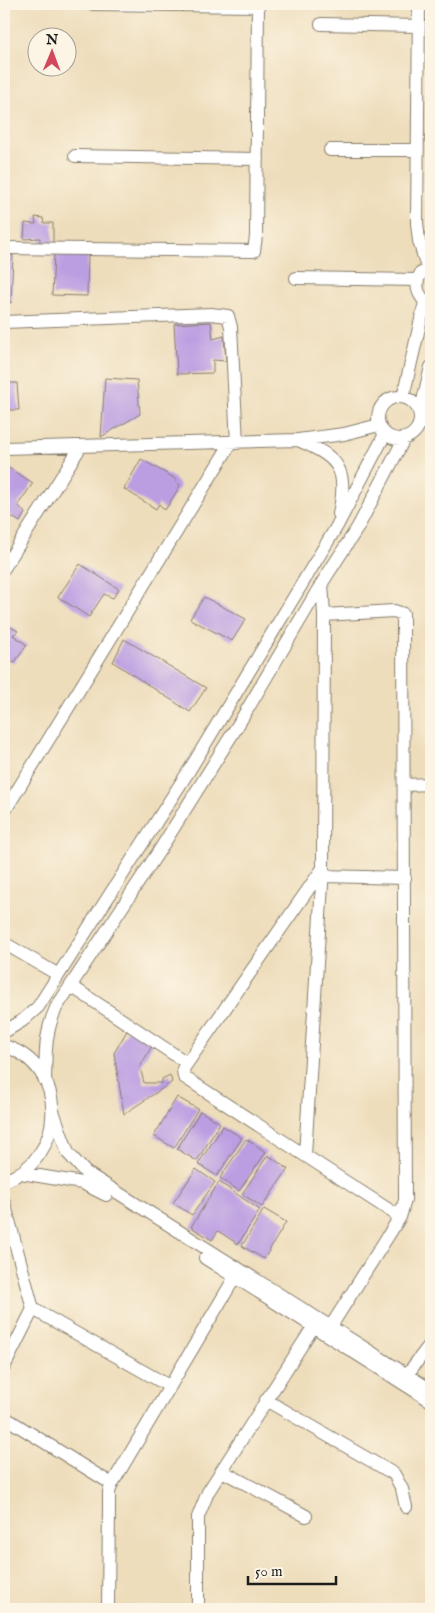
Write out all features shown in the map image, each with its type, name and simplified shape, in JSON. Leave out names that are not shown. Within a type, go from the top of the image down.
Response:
[{"type":"street","points":[[4,248],[254,251],[256,245],[258,5],[93,4]]},
{"type":"street","points":[[403,396],[428,304],[419,295],[417,280],[422,270],[429,266],[419,241],[417,223],[419,4]]},
{"type":"street","points":[[321,24],[419,26]]},
{"type":"street","points":[[330,150],[418,150]]},
{"type":"street","points":[[74,156],[256,159]]},
{"type":"street","points":[[296,278],[417,280]]},
{"type":"street","points":[[4,322],[211,314],[228,316],[231,327],[234,443],[4,812]]},
{"type":"street","points":[[420,413],[431,367]]},
{"type":"street","points":[[4,1032],[22,1022],[38,1007],[57,974],[190,769],[340,522],[382,429],[379,410],[383,404],[396,397],[403,396],[414,402],[420,413],[421,420],[416,432],[404,439],[358,526],[238,724],[171,832],[56,1008],[49,1024],[46,1038],[45,1081]]},
{"type":"street","points":[[4,448],[298,440],[382,429],[391,437],[404,439]]},
{"type":"street","points":[[298,440],[325,453],[334,460],[338,467],[343,485],[340,522]]},
{"type":"street","points":[[4,568],[81,446]]},
{"type":"street","points":[[340,522],[358,526]]},
{"type":"street","points":[[305,1155],[322,872],[324,615],[322,583]]},
{"type":"street","points":[[324,615],[394,611],[403,614],[405,878],[405,1200],[400,1217],[328,1330]]},
{"type":"street","points":[[404,785],[431,784]]},
{"type":"street","points":[[322,872],[405,878]]},
{"type":"street","points":[[322,872],[187,1064],[183,1072],[184,1077],[400,1217]]},
{"type":"street","points":[[4,943],[57,974]]},
{"type":"street","points":[[71,986],[187,1064]]},
{"type":"street","points":[[4,1046],[30,1061],[45,1081],[52,1100],[53,1110],[51,1129],[39,1156],[21,1173],[4,1181]]},
{"type":"street","points":[[53,1110],[68,1153],[85,1172],[237,1273]]},
{"type":"street","points":[[21,1173],[91,1186],[237,1273],[405,1378],[431,1390]]},
{"type":"street","points":[[4,1202],[33,1309],[4,1367]]},
{"type":"street","points":[[108,1609],[109,1492],[112,1484],[237,1273]]},
{"type":"street","points":[[33,1309],[169,1386]]},
{"type":"street","points":[[198,1609],[198,1517],[208,1492],[316,1322]]},
{"type":"street","points":[[405,1378],[431,1343]]},
{"type":"street","points":[[405,1378],[431,1401]]},
{"type":"street","points":[[266,1400],[394,1474],[402,1489],[406,1507]]},
{"type":"street","points":[[4,1418],[112,1484]]},
{"type":"street","points":[[222,1471],[306,1516]]},
{"type":"building","points":[[35,217],[43,218],[44,223],[53,223],[53,246],[40,245],[40,238],[24,239],[25,223],[36,224]]},
{"type":"building","points":[[4,254],[13,255],[11,303],[4,300]]},
{"type":"building","points":[[54,254],[88,255],[87,296],[52,295]]},
{"type":"building","points":[[211,322],[213,339],[224,336],[226,361],[213,360],[213,373],[177,374],[174,324]]},
{"type":"building","points":[[105,378],[137,380],[140,414],[101,437]]},
{"type":"building","points":[[4,383],[17,383],[19,410],[4,410]]},
{"type":"building","points":[[141,459],[174,478],[180,486],[165,510],[159,504],[156,509],[124,489]]},
{"type":"building","points":[[4,465],[33,483],[18,505],[25,513],[20,522],[4,512]]},
{"type":"building","points":[[80,564],[119,589],[113,598],[104,594],[89,617],[58,597]]},
{"type":"building","points":[[204,597],[246,619],[232,641],[190,619]]},
{"type":"building","points":[[9,626],[18,631],[13,635],[27,645],[14,663],[4,656],[4,632]]},
{"type":"building","points":[[124,639],[206,688],[190,712],[113,662]]},
{"type":"building","points":[[128,1029],[153,1044],[140,1067],[144,1083],[162,1083],[162,1079],[170,1075],[172,1082],[124,1114],[114,1053]]},
{"type":"building","points":[[177,1097],[198,1109],[174,1148],[154,1136]]},
{"type":"building","points":[[200,1111],[220,1123],[197,1161],[177,1149]]},
{"type":"building","points":[[223,1126],[242,1138],[217,1176],[198,1164]]},
{"type":"building","points":[[246,1139],[266,1152],[239,1191],[220,1178]]},
{"type":"building","points":[[268,1155],[288,1169],[262,1207],[242,1194]]},
{"type":"building","points":[[196,1169],[215,1182],[192,1215],[173,1203]]},
{"type":"building","points":[[219,1182],[260,1210],[238,1244],[218,1231],[212,1240],[191,1227]]},
{"type":"building","points":[[264,1209],[286,1222],[264,1259],[242,1246]]}]
